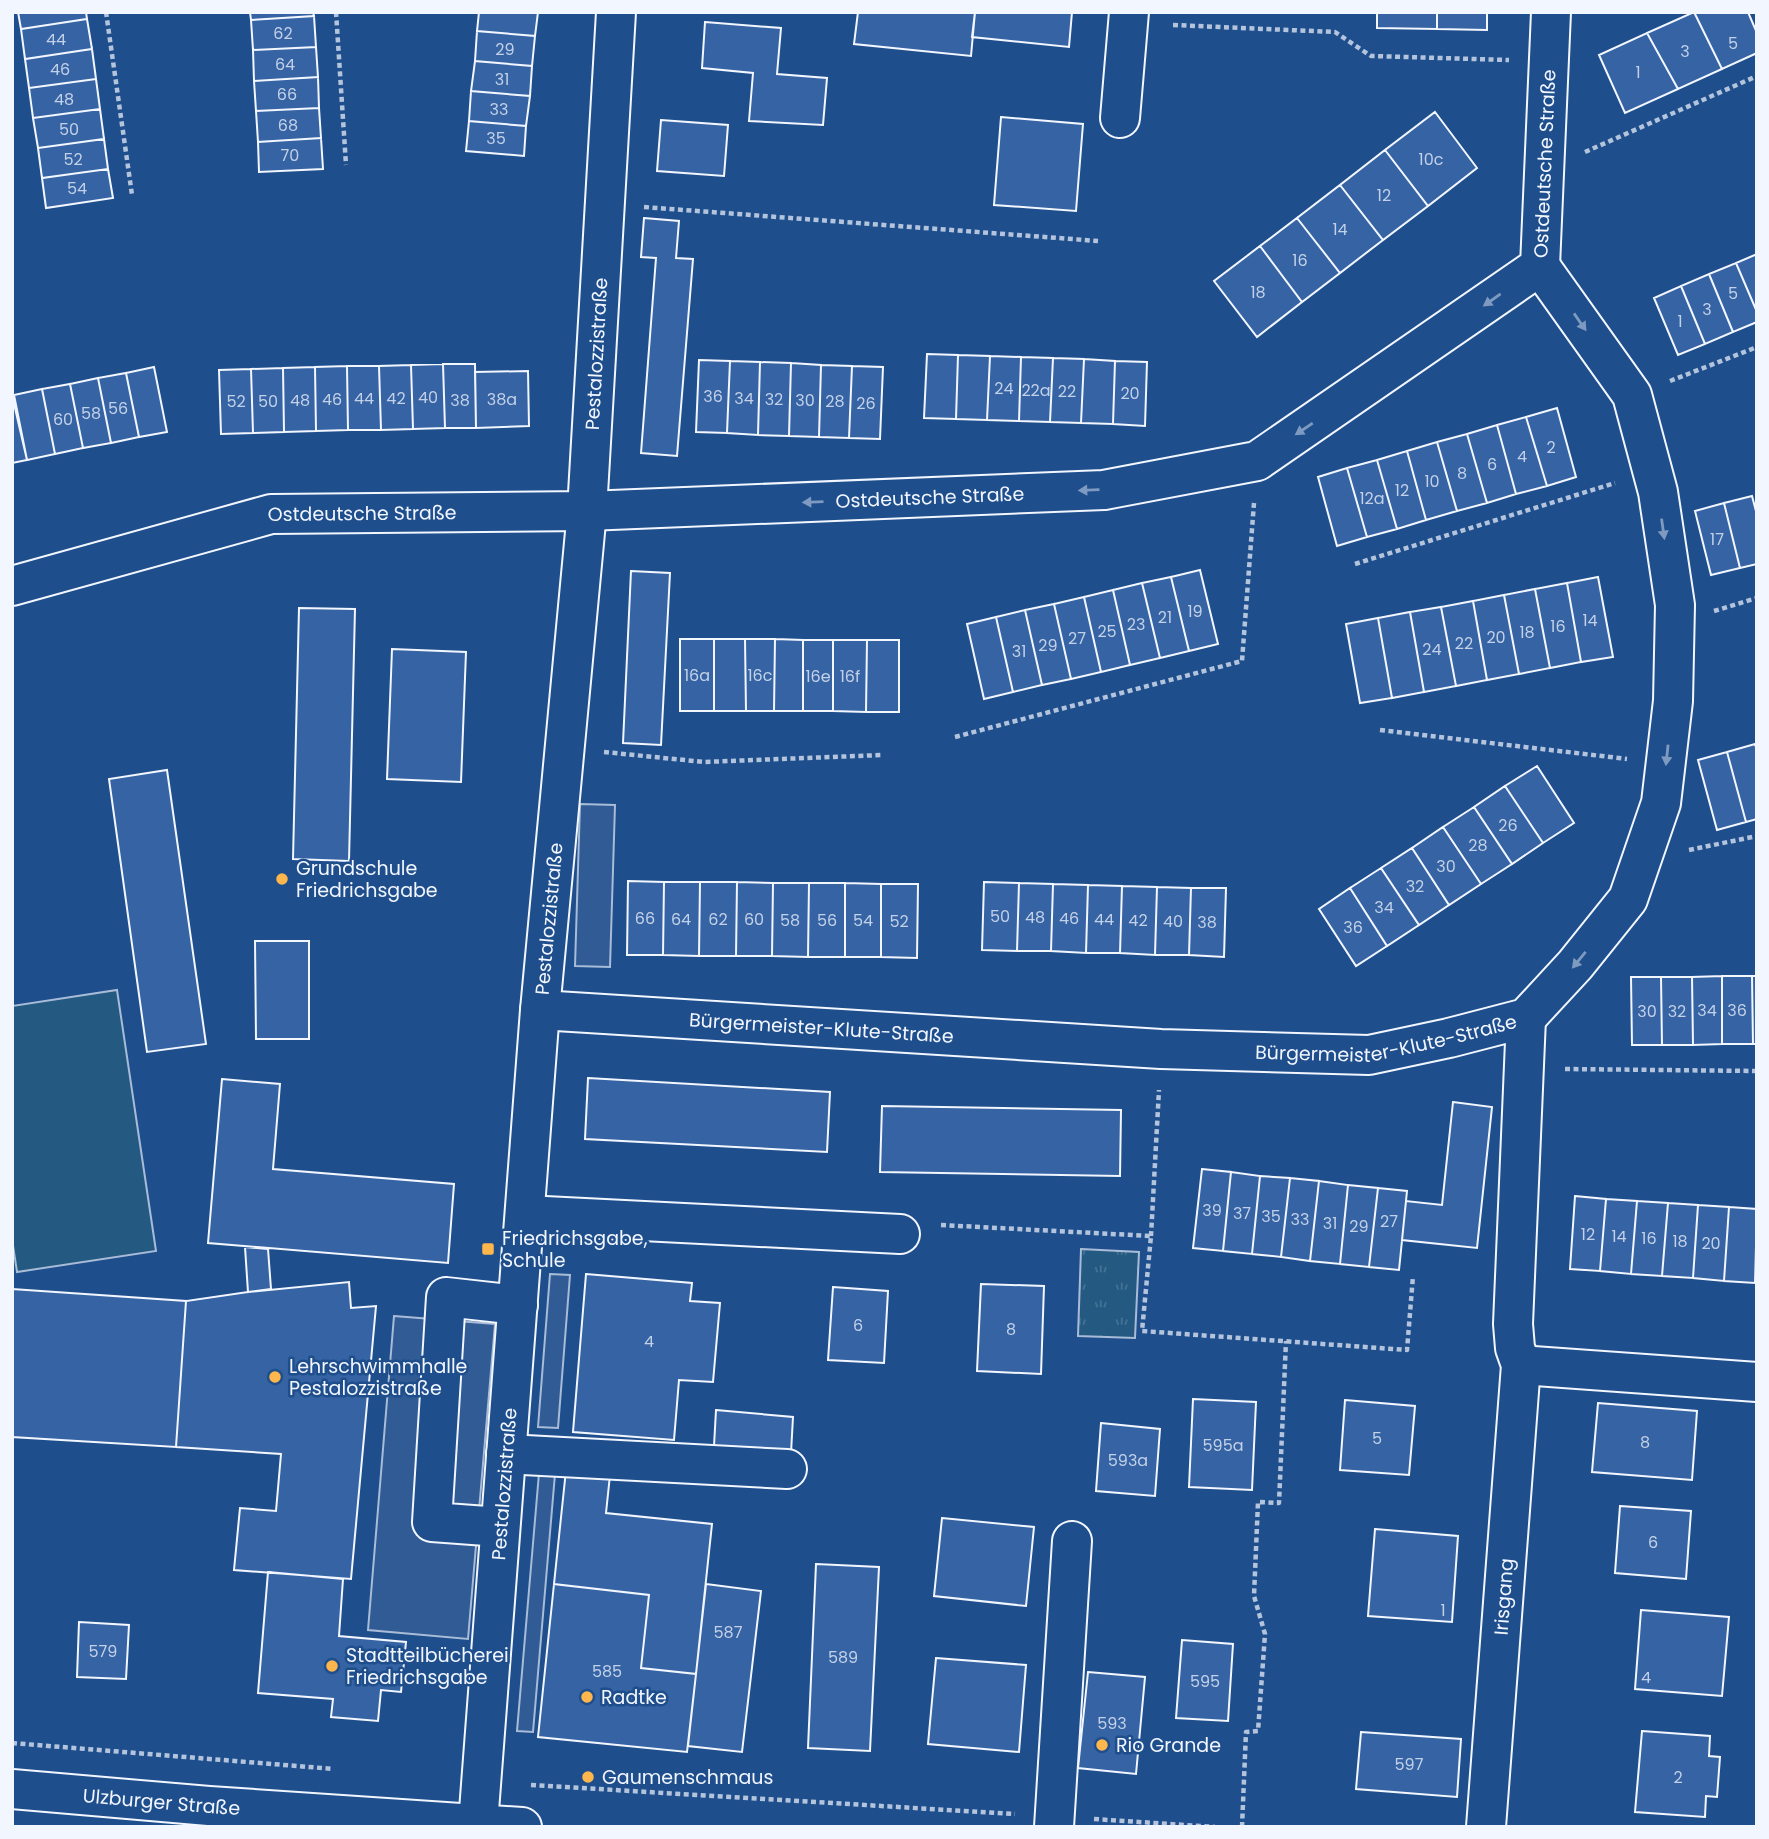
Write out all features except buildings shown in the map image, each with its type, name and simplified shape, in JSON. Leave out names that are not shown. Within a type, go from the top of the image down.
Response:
[{"type":"street","name":"Pestalozzistraße","points":[[478,1824],[540,1010],[587,512],[616,12]]},
{"type":"street","points":[[1120,118],[1129,12]]},
{"type":"street","name":"Ostdeutsche Straße","points":[[12,586],[271,514],[587,512],[1104,490],[1257,461],[1540,266],[1551,12]]},
{"type":"street","name":"Bürgermeister-Klute-Straße","points":[[540,1010],[1161,1049],[1369,1055],[1527,1018],[1575,965],[1628,899],[1661,803],[1673,701],[1675,606],[1653,471],[1632,396],[1540,266]]},
{"type":"street","name":"Irisgang","points":[[1486,1827],[1521,1365],[1515,1348],[1513,1324],[1527,1018]]},
{"type":"street","points":[[525,1215],[900,1234]]},
{"type":"street","points":[[500,1527],[432,1522],[446,1297],[518,1304]]},
{"type":"street","points":[[1521,1365],[1757,1382]]},
{"type":"street","points":[[506,1454],[787,1469]]},
{"type":"street","points":[[1054,1822],[1072,1541]]},
{"type":"street","name":"Ulzburger Straße","points":[[12,1789],[522,1827]]},
{"type":"path","points":[[106,12],[132,195]]},
{"type":"path","points":[[336,12],[345,165]]},
{"type":"path","points":[[1173,25],[1335,32],[1371,56],[1549,62]]},
{"type":"path","points":[[1544,170],[1757,76]]},
{"type":"path","points":[[605,204],[1098,241]]},
{"type":"path","points":[[1632,396],[1757,347]]},
{"type":"path","points":[[955,737],[1242,661],[1257,461]]},
{"type":"path","points":[[1355,564],[1653,471]]},
{"type":"path","points":[[1380,730],[1666,763]]},
{"type":"path","points":[[564,748],[704,762],[882,755]]},
{"type":"path","points":[[1641,859],[1757,836]]},
{"type":"path","points":[[1161,1049],[1151,1236],[1142,1331],[1407,1350],[1413,1276]]},
{"type":"path","points":[[1526,1069],[1757,1071]]},
{"type":"path","points":[[900,1234],[927,1225],[1151,1236]]},
{"type":"path","points":[[1242,1827],[1246,1732],[1258,1731],[1265,1634],[1254,1596],[1258,1502],[1279,1503],[1286,1341]]},
{"type":"path","points":[[12,1743],[342,1770]]},
{"type":"path","points":[[480,1781],[1054,1822],[1215,1827]]},
{"type":"green space","points":[[117,990],[156,1251],[17,1272],[12,1239],[12,1006]]},
{"type":"green space","points":[[1081,1249],[1139,1252],[1135,1338],[1078,1336]]},
{"type":"shaded area","points":[[580,804],[615,805],[610,967],[575,966]]},
{"type":"shaded area","points":[[550,1274],[570,1275],[558,1428],[538,1427]]},
{"type":"shaded area","points":[[394,1316],[495,1324],[468,1639],[368,1630]]},
{"type":"shaded area","points":[[539,1473],[555,1474],[533,1732],[517,1731]]},
{"type":"place","name":"Grundschule Friedrichsgabe","points":[[282,879]]},
{"type":"place","name":"Friedrichsgabe, Schule","points":[[488,1249]]},
{"type":"place","name":"Lehrschwimmhalle Pestalozzistraße","points":[[275,1377]]},
{"type":"place","name":"Stadtteilbücherei Friedrichsgabe","points":[[332,1666]]},
{"type":"place","name":"Radtke","points":[[587,1697]]},
{"type":"place","name":"Rio Grande","points":[[1102,1745]]},
{"type":"place","name":"Gaumenschmaus","points":[[588,1777]]}]
